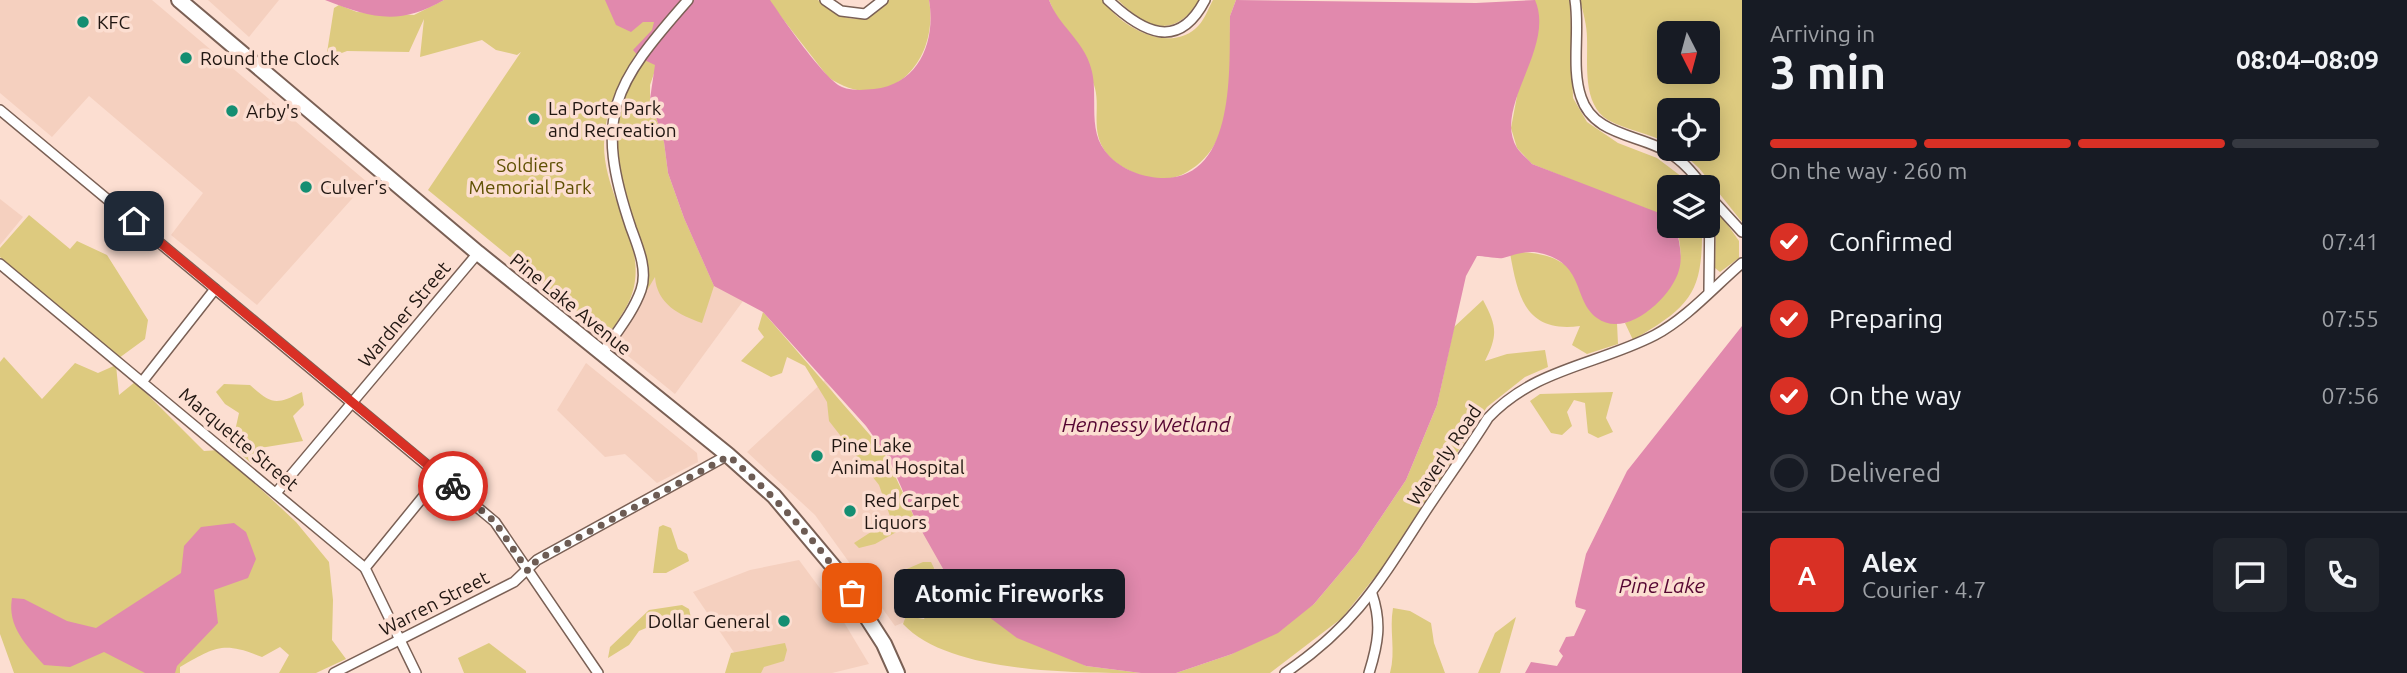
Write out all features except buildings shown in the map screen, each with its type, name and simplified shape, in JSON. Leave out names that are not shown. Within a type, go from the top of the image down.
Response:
[{"type":"main road","name":"Pine Lake Avenue","points":[[179,0],[478,253],[729,456],[774,496],[837,571],[884,644],[897,673]]},
{"type":"street","points":[[602,354],[641,289],[641,258],[614,171],[610,133],[624,81],[688,0]]},
{"type":"street","points":[[825,0],[841,10],[865,14],[883,0]]},
{"type":"street","points":[[1108,0],[1130,20],[1153,31],[1173,32],[1189,26],[1205,0]]},
{"type":"street","points":[[1575,0],[1578,85],[1586,108],[1596,120],[1613,130],[1674,156],[1692,175]]},
{"type":"street","points":[[0,110],[495,522],[598,673]]},
{"type":"street","points":[[1720,209],[1742,232]]},
{"type":"street","points":[[1709,238],[1709,291]]},
{"type":"street","name":"Wardner Street","points":[[276,493],[478,253]]},
{"type":"street","name":"Waverly Road","points":[[1285,673],[1331,638],[1372,594],[1488,418],[1507,398],[1539,379],[1619,352],[1658,333],[1742,263]]},
{"type":"street","name":"Marquette Street","points":[[0,264],[365,568],[416,673]]},
{"type":"street","points":[[142,382],[215,289]]},
{"type":"street","name":"Warren Street","points":[[334,673],[514,582],[537,560],[729,456]]},
{"type":"street","points":[[365,568],[440,476]]},
{"type":"street","points":[[1369,673],[1379,641],[1379,612],[1372,594]]},
{"type":"shaded area","points":[[0,0],[152,0],[367,182],[257,305],[171,235],[203,193],[89,96],[52,137],[0,93]]},
{"type":"shaded area","points":[[208,0],[279,0],[249,37]]},
{"type":"shaded area","points":[[0,199],[23,217],[0,245]]},
{"type":"shaded area","points":[[684,218],[714,285],[743,301],[675,394],[617,347],[616,342]]},
{"type":"shaded area","points":[[586,363],[697,453],[698,462],[657,483],[625,454],[605,457],[557,410]]},
{"type":"shaded area","points":[[825,380],[934,548],[946,574],[966,596],[895,626],[815,515],[747,452]]},
{"type":"shaded area","points":[[799,560],[839,614],[869,664],[832,673],[748,673],[693,592],[750,570]]},
{"type":"green space","name":"Soldiers Memorial Park","points":[[444,0],[678,0],[628,67],[611,104],[606,124],[606,167],[628,231],[636,272],[632,293],[622,314],[605,335],[428,190],[521,52],[517,55],[496,50],[482,40],[420,57],[424,19],[409,52],[347,51],[326,59],[334,8],[339,5],[357,12],[414,15]]},
{"type":"green space","points":[[768,0],[818,0],[836,13],[854,19],[872,15],[889,0],[929,0],[930,23],[926,44],[917,63],[904,78],[888,87],[870,91],[849,88],[828,77]]},
{"type":"green space","points":[[1049,0],[1103,0],[1110,10],[1132,27],[1158,37],[1171,38],[1184,36],[1195,29],[1213,0],[1236,0],[1230,16],[1230,80],[1224,123],[1216,142],[1204,159],[1183,174],[1161,179],[1124,168],[1107,154],[1099,140],[1094,85]]},
{"type":"green space","points":[[1118,0],[1200,0],[1180,21],[1160,26],[1140,18]]},
{"type":"green space","points":[[1535,0],[1570,0],[1573,98],[1587,122],[1618,143],[1657,158],[1657,161],[1679,175],[1657,175],[1657,214],[1532,164],[1517,148],[1511,128]]},
{"type":"green space","points":[[1580,0],[1742,0],[1742,222],[1720,194],[1720,175],[1705,175],[1691,161],[1720,161],[1720,98],[1657,98],[1657,138],[1608,120],[1600,113],[1590,94],[1586,23]]},
{"type":"green space","name":"Soldiers Memorial Park","points":[[670,27],[650,85],[650,99],[664,142],[668,173],[684,218],[714,286],[702,323],[671,307],[660,294],[655,277],[646,292],[642,250],[621,180],[617,154],[616,132],[627,92]]},
{"type":"green space","points":[[1720,214],[1739,241],[1739,258],[1720,272],[1715,268],[1716,238],[1720,238]]},
{"type":"green space","points":[[29,215],[70,249],[77,241],[107,255],[148,320],[145,339],[119,358],[0,257],[0,248]]},
{"type":"green space","points":[[1679,238],[1702,238],[1696,283],[1681,307],[1633,340],[1625,323],[1651,306],[1671,284],[1680,257]]},
{"type":"green space","points":[[1510,253],[1547,256],[1569,268],[1598,317],[1617,323],[1618,344],[1587,354],[1572,345],[1580,326],[1562,327],[1536,318],[1521,298],[1513,269]]},
{"type":"green space","points":[[1483,300],[1494,330],[1485,361],[1507,354],[1545,350],[1548,367],[1525,377],[1487,407],[1382,568],[1342,618],[1270,673],[1176,673],[1232,654],[1314,604],[1357,553],[1406,480],[1437,405],[1454,327]]},
{"type":"green space","points":[[763,312],[883,450],[916,521],[875,544],[859,548],[854,543],[891,519],[879,485],[829,421],[827,402],[805,366],[787,357],[782,373],[771,377],[741,361],[764,337],[758,329]]},
{"type":"green space","points":[[4,357],[42,399],[75,363],[98,373],[116,365],[119,395],[135,382],[204,451],[219,450],[296,522],[329,562],[333,600],[332,640],[346,659],[316,673],[279,673],[289,655],[280,647],[262,657],[228,648],[202,655],[180,667],[180,673],[14,673],[0,634],[0,362]]},
{"type":"green space","points":[[224,384],[250,385],[274,401],[302,392],[304,405],[293,416],[303,441],[260,448],[261,464],[252,464],[226,441],[235,431],[239,413],[225,404],[216,392]]},
{"type":"green space","points":[[1613,392],[1606,418],[1613,432],[1598,438],[1588,433],[1585,403],[1574,400],[1567,412],[1572,426],[1562,435],[1551,433],[1530,401],[1540,394]]},
{"type":"green space","points":[[663,525],[671,528],[678,549],[687,554],[689,561],[666,573],[653,573],[659,527]]},
{"type":"green space","points":[[923,562],[931,562],[934,568],[932,574],[919,581],[920,585],[928,587],[928,600],[942,594],[946,574],[981,611],[1086,666],[1141,673],[1013,667],[950,652],[924,640],[903,624],[906,616],[924,619],[929,608],[907,608],[895,585],[902,571]]},
{"type":"green space","points":[[682,605],[689,609],[692,622],[681,624],[672,617],[639,631],[629,645],[608,658],[610,647],[649,610]]},
{"type":"green space","points":[[1393,608],[1410,611],[1431,623],[1434,643],[1445,673],[1390,673]]},
{"type":"green space","points":[[1516,617],[1500,673],[1478,673],[1495,633]]},
{"type":"green space","points":[[489,643],[526,673],[464,673],[458,658]]},
{"type":"green space","points":[[785,643],[787,650],[784,661],[764,667],[761,673],[725,673],[731,653]]},
{"type":"water","points":[[325,0],[444,0],[413,14],[385,16],[371,15]]},
{"type":"water","name":"Hennessy Wetland","points":[[605,0],[770,0],[825,73],[842,87],[858,90],[890,85],[903,79],[913,69],[927,44],[931,15],[929,0],[1049,0],[1088,58],[1093,78],[1096,132],[1105,151],[1116,162],[1130,170],[1161,178],[1186,174],[1204,161],[1216,141],[1224,117],[1228,90],[1230,16],[1236,0],[1476,3],[1535,0],[1539,18],[1538,38],[1512,114],[1511,132],[1517,148],[1532,164],[1657,212],[1657,238],[1678,238],[1681,254],[1679,270],[1675,281],[1658,303],[1634,320],[1621,324],[1597,318],[1590,311],[1572,275],[1557,259],[1533,252],[1500,258],[1477,256],[1466,276],[1437,405],[1406,480],[1357,553],[1314,604],[1278,633],[1232,654],[1176,673],[1141,673],[1086,666],[1017,638],[981,611],[946,574],[916,521],[888,457],[866,426],[763,312],[714,286],[684,218],[668,173],[664,142],[650,99],[655,65],[640,58],[633,50],[652,30],[654,22],[643,22],[631,32],[616,25]]},
{"type":"water","name":"Pine Lake","points":[[1742,326],[1742,673],[1525,673],[1531,662],[1557,666],[1563,656],[1559,651],[1566,637],[1574,636],[1586,610],[1576,607],[1575,602],[1586,554],[1627,471]]},
{"type":"water","points":[[234,523],[246,532],[256,559],[248,578],[214,590],[218,623],[177,666],[175,673],[145,673],[104,652],[70,667],[44,665],[19,635],[12,617],[12,598],[24,599],[67,621],[96,628],[181,573],[184,546],[201,527]]},
{"type":"way so far","points":[[453,486],[495,522],[528,571],[537,560],[729,456],[774,496],[852,593]]},
{"type":"place","name":"KFC","points":[[83,22]]},
{"type":"place","name":"Round the Clock","points":[[186,58]]},
{"type":"place","name":"Arby's","points":[[232,111]]},
{"type":"place","name":"La Porte Park and Recreation","points":[[534,119]]},
{"type":"place","name":"Culver's","points":[[306,187]]},
{"type":"place","name":"Pine Lake Animal Hospital","points":[[817,456]]},
{"type":"place","name":"Red Carpet Liquors","points":[[850,511]]},
{"type":"place","name":"Atomic Fireworks","points":[[852,593]]},
{"type":"place","name":"Dollar General","points":[[784,621]]},
{"type":"route","points":[[134,221],[453,486]]}]
